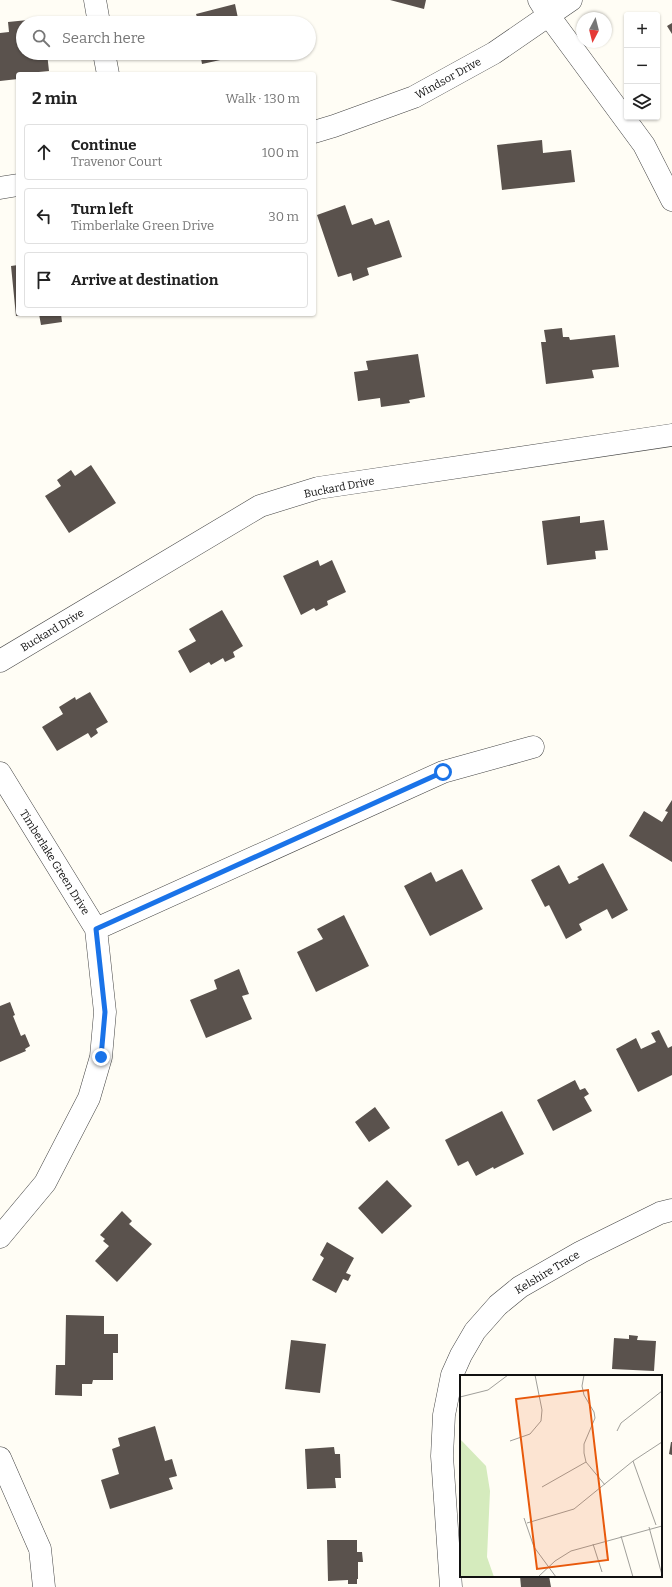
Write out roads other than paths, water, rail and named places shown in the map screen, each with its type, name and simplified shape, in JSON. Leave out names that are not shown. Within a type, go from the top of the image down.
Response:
[{"type":"street","points":[[95,0],[98,16]]},
{"type":"street","name":"Windsor Drive","points":[[316,131],[414,97],[494,53],[544,8],[571,0]]},
{"type":"street","points":[[544,8],[644,145],[672,200]]},
{"type":"street","points":[[105,60],[108,72]]},
{"type":"street","points":[[0,188],[16,185]]},
{"type":"street","name":"Buckard Drive","points":[[0,661],[260,506],[318,488],[672,435]]},
{"type":"street","points":[[96,929],[443,772],[532,747]]},
{"type":"street","name":"Timberlake Green Drive","points":[[0,773],[96,929],[105,1012],[101,1057],[89,1098],[45,1183],[0,1237]]},
{"type":"street","name":"Kelshire Trace","points":[[451,1587],[442,1456],[444,1415],[452,1375],[461,1355],[476,1331],[498,1305],[520,1287],[581,1252],[660,1213],[672,1210]]},
{"type":"street","points":[[0,1458],[40,1549],[44,1587]]}]
